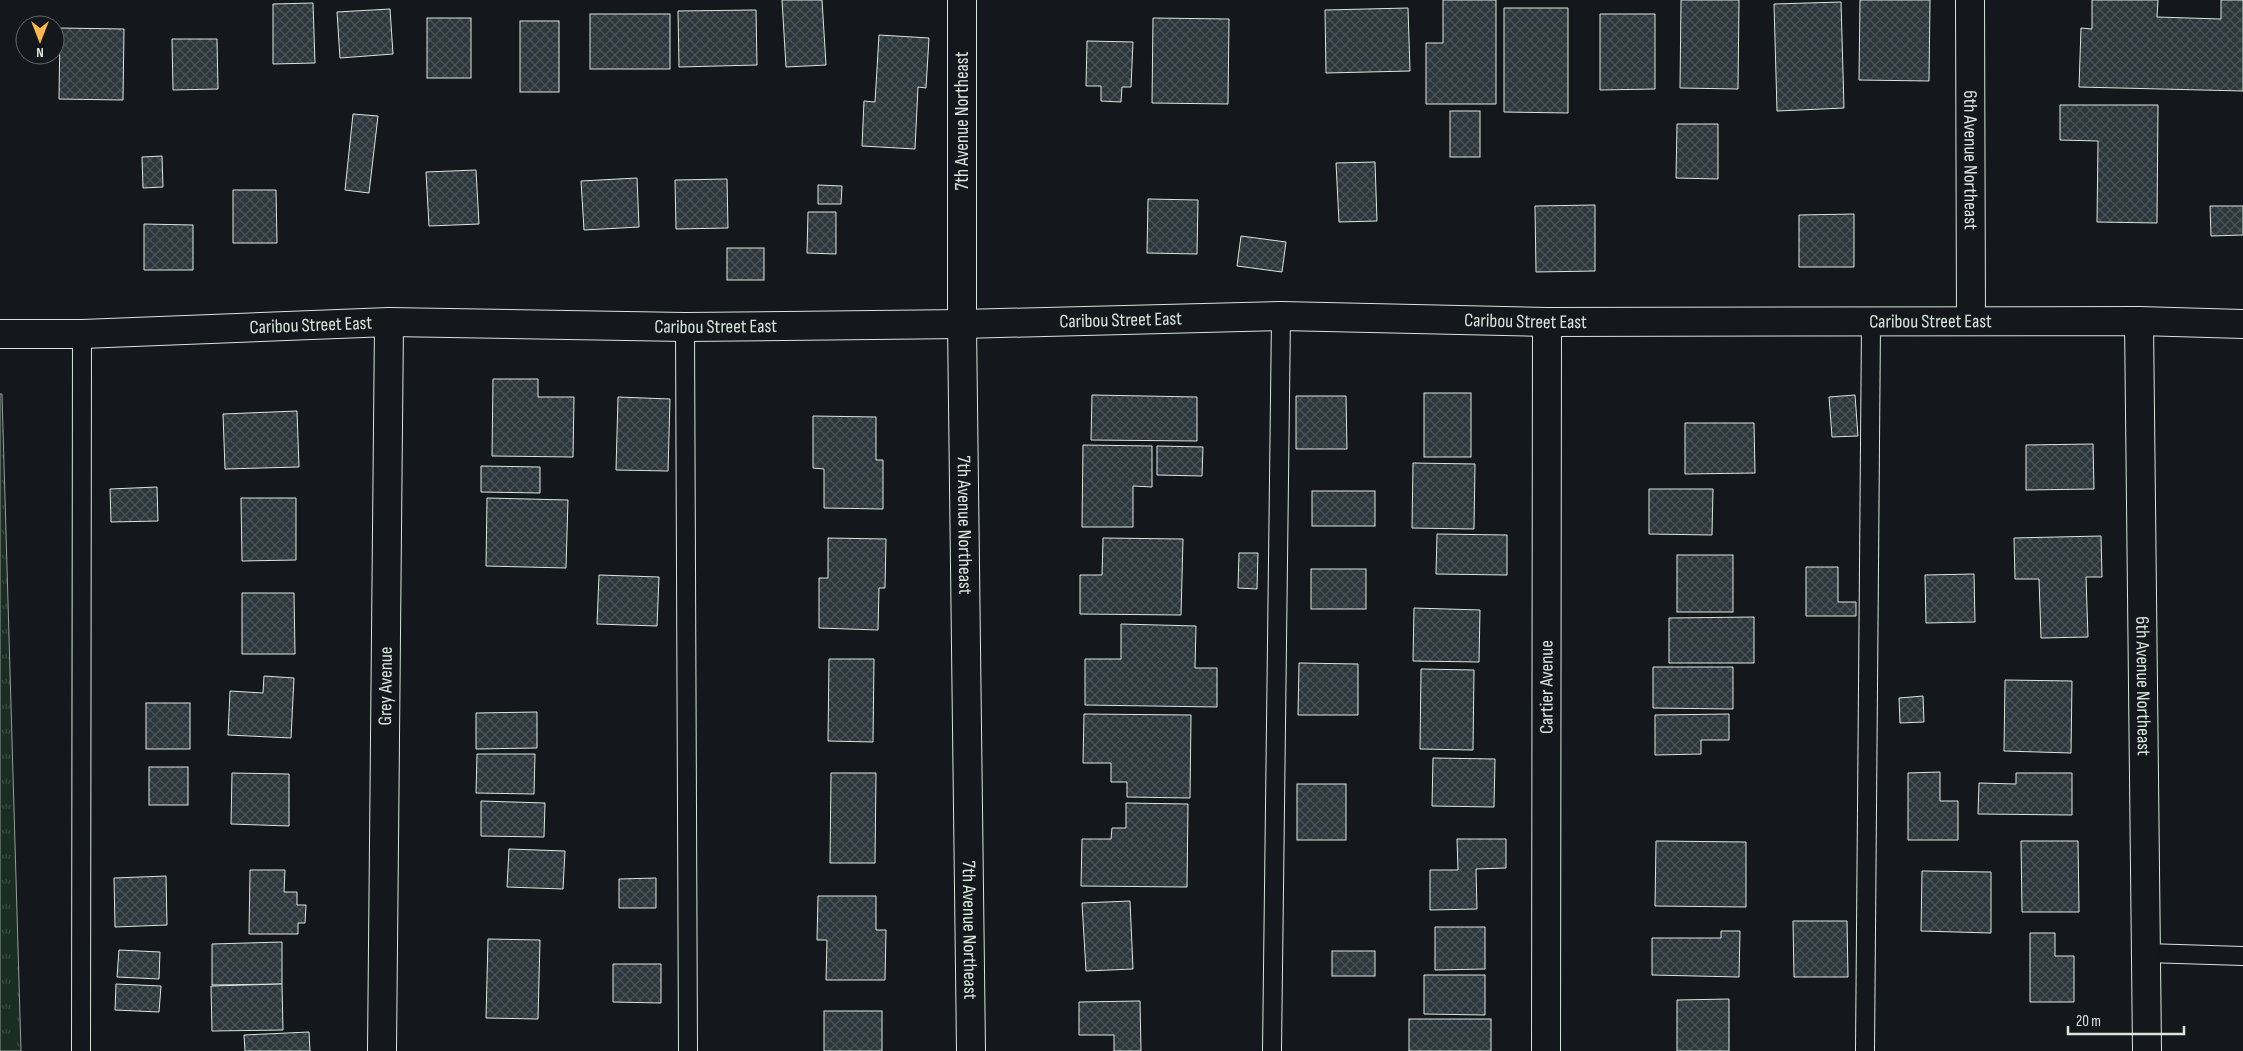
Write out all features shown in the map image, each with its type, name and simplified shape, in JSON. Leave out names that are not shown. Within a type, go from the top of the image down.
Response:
[{"type":"street","name":"7th Avenue Northeast","points":[[962,0],[962,324],[971,1051]]},
{"type":"street","name":"6th Avenue Northeast","points":[[1970,0],[1971,321]]},
{"type":"street","name":"Caribou Street East","points":[[0,334],[82,334],[389,322],[684,327],[962,324],[1281,316],[1547,322],[2139,321],[2243,324]]},
{"type":"street","name":"6th Avenue Northeast","points":[[2139,321],[2147,1051]]},
{"type":"street","name":"Grey Avenue","points":[[382,1051],[389,322]]},
{"type":"street","name":"Cartier Avenue","points":[[1546,1051],[1547,322]]},
{"type":"lane","points":[[1272,1051],[1281,316]]},
{"type":"lane","points":[[1865,1051],[1871,322]]},
{"type":"lane","points":[[684,327],[688,1051]]},
{"type":"lane","points":[[81,1051],[82,334]]},
{"type":"lane","points":[[2146,953],[2243,956]]},
{"type":"green space","points":[[0,394],[2,394],[21,1051],[0,1051]]},
{"type":"building","points":[[782,0],[822,0],[826,65],[786,67]]},
{"type":"building","points":[[1443,0],[1496,0],[1496,104],[1426,104],[1426,43],[1443,43]]},
{"type":"building","points":[[1681,0],[1739,0],[1738,89],[1680,88]]},
{"type":"building","points":[[1860,0],[1930,0],[1929,81],[1859,80]]},
{"type":"building","points":[[2092,0],[2158,0],[2157,17],[2221,19],[2221,0],[2243,0],[2243,91],[2079,87],[2081,28],[2092,29]]},
{"type":"building","points":[[1841,2],[1844,108],[1777,111],[1774,4]]},
{"type":"building","points":[[313,3],[315,63],[273,64],[273,4]]},
{"type":"building","points":[[1408,8],[1410,71],[1326,73],[1325,10]]},
{"type":"building","points":[[1504,8],[1568,8],[1568,113],[1504,112]]},
{"type":"building","points":[[390,9],[393,54],[340,58],[337,12]]},
{"type":"building","points":[[756,10],[757,65],[679,67],[678,11]]},
{"type":"building","points":[[590,14],[670,14],[670,69],[590,69]]},
{"type":"building","points":[[1600,14],[1655,14],[1655,89],[1600,90]]},
{"type":"building","points":[[427,18],[471,18],[471,78],[427,78]]},
{"type":"building","points":[[1153,18],[1229,19],[1228,104],[1152,103]]},
{"type":"building","points":[[520,21],[559,21],[559,92],[520,92]]},
{"type":"building","points":[[65,28],[124,29],[123,100],[59,99],[59,65],[65,65]]},
{"type":"building","points":[[879,35],[929,38],[926,88],[918,87],[915,149],[862,146],[864,101],[875,102]]},
{"type":"building","points":[[172,39],[217,39],[218,89],[173,90]]},
{"type":"building","points":[[1087,41],[1133,42],[1131,87],[1122,87],[1121,102],[1101,101],[1101,86],[1086,86]]},
{"type":"building","points":[[2060,105],[2158,105],[2157,223],[2097,222],[2098,141],[2060,140]]},
{"type":"building","points":[[1450,111],[1480,111],[1480,157],[1450,157]]},
{"type":"building","points":[[353,114],[378,116],[369,193],[345,190]]},
{"type":"building","points":[[1677,124],[1718,124],[1718,179],[1676,178]]},
{"type":"building","points":[[162,156],[163,187],[143,188],[142,157]]},
{"type":"building","points":[[1375,162],[1377,221],[1339,222],[1336,163]]},
{"type":"building","points":[[476,170],[479,224],[429,226],[426,172]]},
{"type":"building","points":[[637,178],[639,227],[584,230],[581,181]]},
{"type":"building","points":[[727,179],[728,228],[676,229],[675,180]]},
{"type":"building","points":[[818,185],[842,186],[841,204],[818,204]]},
{"type":"building","points":[[233,190],[276,190],[277,243],[233,243]]},
{"type":"building","points":[[1148,199],[1198,200],[1197,254],[1147,253]]},
{"type":"building","points":[[1595,205],[1595,271],[1536,272],[1535,206]]},
{"type":"building","points":[[2210,206],[2243,206],[2243,235],[2211,236]]},
{"type":"building","points":[[808,212],[836,212],[836,254],[807,253]]},
{"type":"building","points":[[1854,214],[1854,267],[1799,267],[1799,215]]},
{"type":"building","points":[[144,224],[193,225],[193,270],[144,270]]},
{"type":"building","points":[[1241,236],[1286,242],[1282,272],[1237,266]]},
{"type":"building","points":[[727,248],[764,248],[764,280],[727,280]]},
{"type":"building","points":[[493,379],[538,379],[538,397],[574,397],[573,457],[492,456]]},
{"type":"building","points":[[1424,393],[1471,393],[1471,457],[1424,457]]},
{"type":"building","points":[[1092,395],[1197,397],[1197,441],[1091,440]]},
{"type":"building","points":[[1855,395],[1858,436],[1832,437],[1829,397]]},
{"type":"building","points":[[1296,396],[1346,396],[1347,449],[1296,449]]},
{"type":"building","points":[[618,397],[670,399],[668,471],[616,470]]},
{"type":"building","points":[[297,411],[299,467],[225,469],[223,414]]},
{"type":"building","points":[[813,416],[876,417],[876,460],[883,460],[883,509],[824,508],[824,469],[813,468]]},
{"type":"building","points":[[1685,423],[1754,423],[1755,473],[1685,474]]},
{"type":"building","points":[[2093,444],[2094,489],[2026,490],[2026,445]]},
{"type":"building","points":[[1083,445],[1152,446],[1152,487],[1133,486],[1133,527],[1082,527]]},
{"type":"building","points":[[1157,446],[1203,447],[1202,476],[1157,475]]},
{"type":"building","points":[[1413,463],[1475,464],[1474,529],[1412,528]]},
{"type":"building","points":[[481,466],[540,467],[540,493],[481,492]]},
{"type":"building","points":[[157,487],[158,521],[111,522],[110,489]]},
{"type":"building","points":[[1649,489],[1713,489],[1712,535],[1649,534]]},
{"type":"building","points":[[1312,491],[1375,491],[1375,526],[1312,526]]},
{"type":"building","points":[[241,498],[296,498],[296,560],[242,561]]},
{"type":"building","points":[[487,498],[568,500],[566,568],[486,566]]},
{"type":"building","points":[[1437,534],[1507,535],[1507,575],[1436,574]]},
{"type":"building","points":[[2101,536],[2102,577],[2086,577],[2088,637],[2041,638],[2039,579],[2015,579],[2014,538]]},
{"type":"building","points":[[828,538],[886,539],[885,588],[879,588],[878,630],[819,628],[819,578],[828,578]]},
{"type":"building","points":[[1103,538],[1183,539],[1181,615],[1080,614],[1080,575],[1102,575]]},
{"type":"building","points":[[1239,553],[1258,553],[1257,589],[1238,588]]},
{"type":"building","points":[[1677,555],[1733,555],[1733,612],[1677,612]]},
{"type":"building","points":[[1806,567],[1838,567],[1838,602],[1856,602],[1856,616],[1806,616]]},
{"type":"building","points":[[1311,569],[1366,569],[1366,609],[1311,609]]},
{"type":"building","points":[[1974,574],[1975,622],[1926,623],[1925,575]]},
{"type":"building","points":[[599,575],[659,577],[657,626],[597,624]]},
{"type":"building","points":[[242,593],[294,593],[295,654],[242,654]]},
{"type":"building","points":[[1414,608],[1480,610],[1479,662],[1413,661]]},
{"type":"building","points":[[1754,617],[1754,663],[1669,663],[1669,618]]},
{"type":"building","points":[[1121,624],[1196,626],[1195,668],[1217,668],[1217,707],[1085,705],[1085,659],[1121,659]]},
{"type":"building","points":[[829,659],[874,659],[873,742],[828,741]]},
{"type":"building","points":[[1299,663],[1358,664],[1358,715],[1298,715]]},
{"type":"building","points":[[1653,667],[1733,667],[1733,709],[1653,708]]},
{"type":"building","points":[[1421,669],[1474,670],[1473,750],[1420,749]]},
{"type":"building","points":[[264,676],[294,678],[291,738],[228,735],[230,691],[263,693]]},
{"type":"building","points":[[2005,680],[2072,681],[2071,753],[2004,751]]},
{"type":"building","points":[[1923,696],[1924,722],[1900,723],[1899,698]]},
{"type":"building","points":[[146,703],[190,703],[190,749],[146,749]]},
{"type":"building","points":[[537,712],[537,748],[476,749],[476,713]]},
{"type":"building","points":[[1084,714],[1191,715],[1190,798],[1127,797],[1127,782],[1111,782],[1111,763],[1083,763]]},
{"type":"building","points":[[1729,714],[1729,740],[1701,740],[1701,754],[1655,755],[1655,715]]},
{"type":"building","points":[[477,754],[535,754],[534,794],[476,793]]},
{"type":"building","points":[[1433,758],[1495,759],[1494,807],[1432,806]]},
{"type":"building","points":[[149,767],[188,767],[188,805],[149,805]]},
{"type":"building","points":[[1940,772],[1940,801],[1958,801],[1958,840],[1908,840],[1908,773]]},
{"type":"building","points":[[232,773],[289,774],[289,826],[231,824]]},
{"type":"building","points":[[831,773],[876,773],[875,863],[830,863]]},
{"type":"building","points":[[2016,773],[2072,773],[2072,815],[1978,814],[1979,783],[2016,784]]},
{"type":"building","points":[[1297,784],[1346,784],[1346,840],[1297,840]]},
{"type":"building","points":[[481,801],[545,803],[544,837],[481,836]]},
{"type":"building","points":[[1126,803],[1188,804],[1187,887],[1081,886],[1082,839],[1111,839],[1112,828],[1126,828]]},
{"type":"building","points":[[1457,839],[1506,839],[1506,868],[1476,869],[1477,909],[1430,910],[1430,870],[1458,870]]},
{"type":"building","points":[[1656,841],[1746,842],[1746,907],[1655,906]]},
{"type":"building","points":[[2021,841],[2078,841],[2079,912],[2022,912]]},
{"type":"building","points":[[509,849],[565,851],[563,889],[507,887]]},
{"type":"building","points":[[250,870],[285,870],[284,892],[297,892],[297,905],[306,905],[305,923],[298,923],[298,934],[249,934]]},
{"type":"building","points":[[1922,871],[1991,872],[1991,933],[1921,931]]},
{"type":"building","points":[[166,876],[167,925],[115,927],[114,878]]},
{"type":"building","points":[[656,878],[656,908],[619,908],[619,879]]},
{"type":"building","points":[[818,896],[876,896],[876,930],[886,930],[885,980],[826,980],[827,940],[817,940]]},
{"type":"building","points":[[1130,901],[1133,969],[1086,971],[1082,903]]},
{"type":"building","points":[[1793,921],[1847,921],[1848,977],[1794,977]]},
{"type":"building","points":[[1435,927],[1485,927],[1485,969],[1435,970]]},
{"type":"building","points":[[1721,931],[1740,931],[1739,977],[1652,975],[1652,938],[1721,938]]},
{"type":"building","points":[[2030,933],[2055,933],[2055,956],[2074,956],[2074,1002],[2030,1002]]},
{"type":"building","points":[[488,939],[540,940],[538,1019],[486,1018]]},
{"type":"building","points":[[282,942],[282,984],[212,985],[212,944]]},
{"type":"building","points":[[119,950],[160,952],[159,979],[117,977]]},
{"type":"building","points":[[1332,951],[1375,951],[1375,976],[1332,976]]},
{"type":"building","points":[[613,964],[661,964],[661,1003],[613,1002]]},
{"type":"building","points":[[1424,975],[1485,975],[1485,1015],[1424,1014]]},
{"type":"building","points":[[116,984],[161,986],[159,1012],[115,1010]]},
{"type":"building","points":[[282,984],[283,1030],[212,1031],[211,986]]},
{"type":"building","points":[[1729,999],[1729,1051],[1677,1051],[1677,1000]]},
{"type":"building","points":[[1140,1001],[1141,1051],[1114,1051],[1114,1035],[1079,1035],[1079,1002]]},
{"type":"building","points":[[824,1011],[882,1011],[882,1051],[824,1051]]},
{"type":"building","points":[[1409,1019],[1491,1019],[1491,1051],[1409,1051]]},
{"type":"building","points":[[309,1032],[310,1051],[245,1051],[244,1035]]}]
